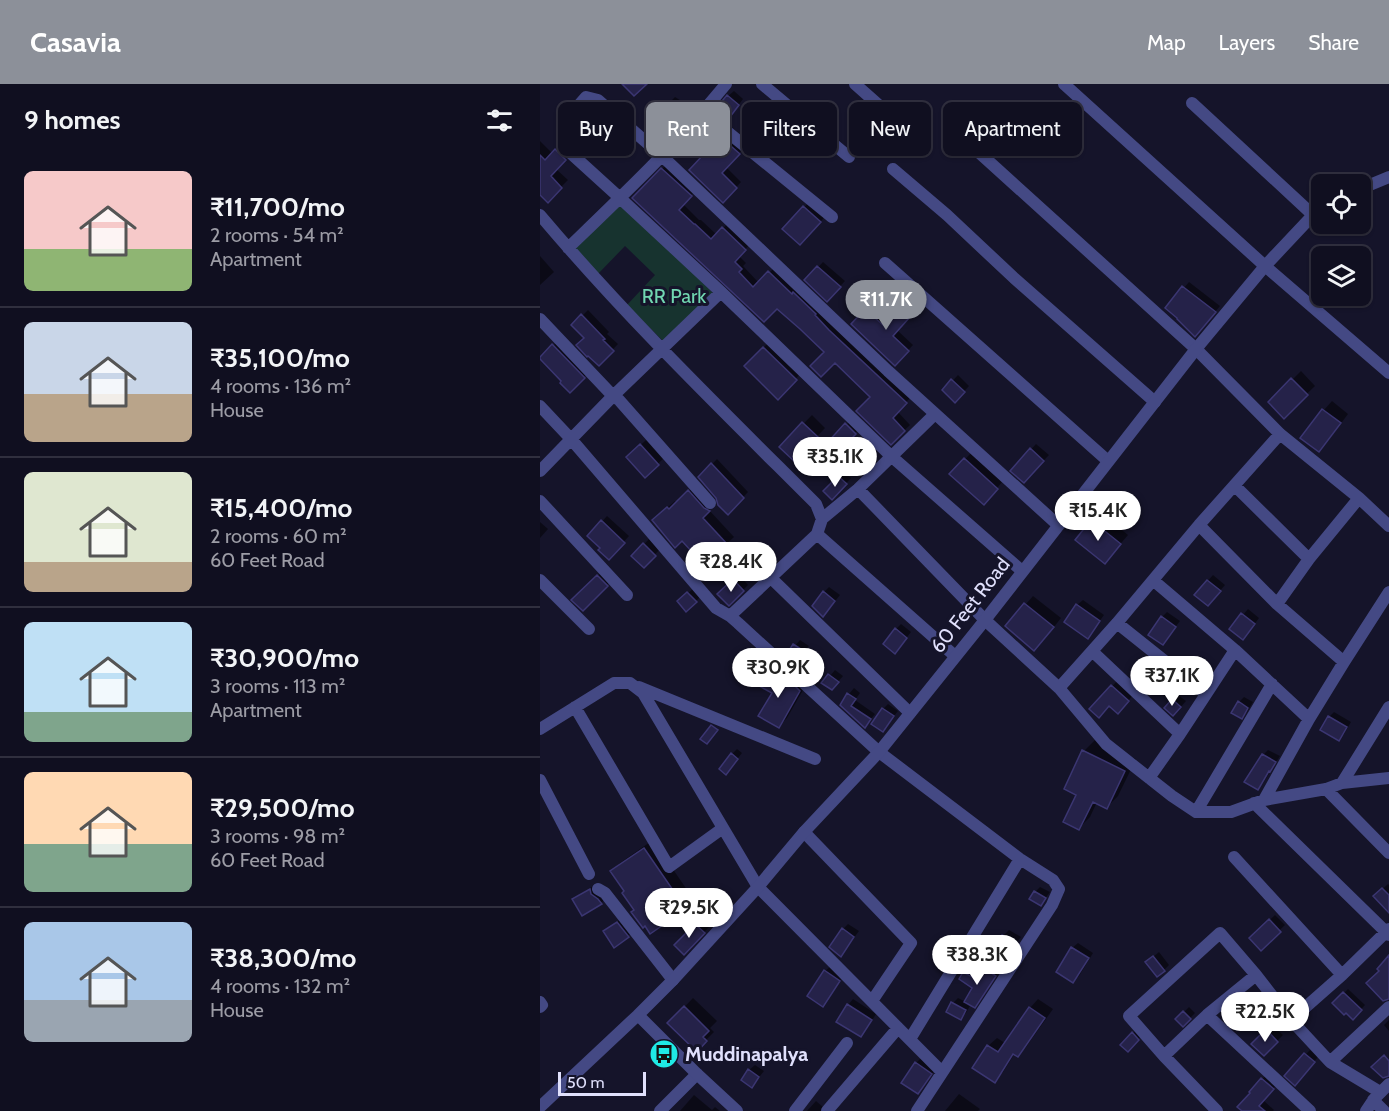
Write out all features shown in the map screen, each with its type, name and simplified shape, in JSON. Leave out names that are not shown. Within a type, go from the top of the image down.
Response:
[{"type":"street","points":[[711,102],[726,84]]},
{"type":"street","points":[[762,84],[849,157]]},
{"type":"street","points":[[855,84],[875,102]]},
{"type":"street","points":[[1064,84],[1265,266],[1389,373]]},
{"type":"street","points":[[582,102],[586,97],[600,102]]},
{"type":"street","points":[[1192,103],[1311,208]]},
{"type":"street","points":[[634,132],[646,142]]},
{"type":"street","points":[[730,134],[831,217]]},
{"type":"street","points":[[573,156],[721,292],[891,456],[1022,571]]},
{"type":"street","points":[[568,248],[662,156],[935,414],[1058,525]]},
{"type":"street","points":[[983,156],[1196,349],[1280,434],[1359,498],[1389,526]]},
{"type":"street","points":[[893,169],[1155,402]]},
{"type":"street","points":[[1371,184],[1389,177]]},
{"type":"street","points":[[540,215],[662,349],[816,504],[822,519]]},
{"type":"street","name":"60 Feet Road","points":[[540,1107],[673,980],[758,887],[804,832],[879,752],[1196,349],[1265,266],[1311,219]]},
{"type":"street","points":[[885,263],[1108,461]]},
{"type":"street","points":[[540,471],[613,396],[721,292]]},
{"type":"street","points":[[540,319],[619,400],[710,503]]},
{"type":"street","points":[[540,406],[716,608],[730,616],[879,752],[1020,859],[1053,880],[1059,889],[1056,899],[917,1111]]},
{"type":"street","points":[[730,616],[818,534],[822,519],[858,489],[935,414]]},
{"type":"street","points":[[1059,688],[1280,434]]},
{"type":"street","points":[[1234,486],[1309,559]]},
{"type":"street","points":[[858,489],[985,620],[1059,688],[1106,744],[1196,812],[1231,812],[1259,802],[1326,789],[1342,783],[1389,778]]},
{"type":"street","points":[[1277,604],[1309,559],[1359,498]]},
{"type":"street","points":[[540,501],[627,595]]},
{"type":"street","points":[[1199,525],[1277,604],[1344,662]]},
{"type":"street","points":[[818,534],[955,656]]},
{"type":"street","points":[[771,578],[910,712]]},
{"type":"street","points":[[540,580],[589,629]]},
{"type":"street","points":[[1154,581],[1235,650],[1309,719]]},
{"type":"street","points":[[1259,802],[1389,592]]},
{"type":"street","points":[[1117,623],[1206,694]]},
{"type":"street","points":[[1149,778],[1235,650]]},
{"type":"street","points":[[1092,651],[1180,734]]},
{"type":"street","points":[[540,729],[614,683],[630,683],[815,759]]},
{"type":"street","points":[[630,683],[643,693],[758,887],[942,1072]]},
{"type":"street","points":[[1196,812],[1272,684]]},
{"type":"street","points":[[575,707],[669,867],[723,828]]},
{"type":"street","points":[[1342,783],[1389,707]]},
{"type":"street","points":[[540,780],[589,874]]},
{"type":"street","points":[[1326,789],[1389,853]]},
{"type":"street","points":[[1259,802],[1388,932],[1291,1020]]},
{"type":"street","points":[[804,832],[911,943],[872,1001]]},
{"type":"street","points":[[1234,857],[1342,975]]},
{"type":"street","points":[[910,1040],[1020,859]]},
{"type":"street","points":[[598,889],[605,892],[673,980]]},
{"type":"street","points":[[1217,1111],[1129,1016],[1220,933],[1291,1020],[1330,1062],[1381,1092]]},
{"type":"street","points":[[1164,1056],[1207,1015],[1256,975]]},
{"type":"street","points":[[540,1002],[542,1005],[540,1007]]},
{"type":"street","points":[[1330,1062],[1389,1007]]},
{"type":"street","points":[[638,1015],[737,1111]]},
{"type":"street","points":[[1207,1015],[1310,1111]]},
{"type":"street","points":[[827,1111],[898,1028]]},
{"type":"street","points":[[795,1111],[847,1043]]},
{"type":"street","points":[[660,1111],[697,1074]]},
{"type":"street","points":[[1366,1111],[1381,1092]]},
{"type":"street","points":[[1381,1092],[1384,1111]]},
{"type":"green space","name":"RR Park","points":[[621,201],[715,295],[666,344],[627,305],[655,275],[625,246],[597,275],[572,249]]},
{"type":"building","points":[[622,84],[647,84],[634,96]]},
{"type":"building","points":[[727,95],[739,105],[730,117],[730,102],[721,102]]},
{"type":"building","points":[[730,145],[740,154],[722,173],[737,188],[723,203],[689,170],[702,156],[730,156]]},
{"type":"building","points":[[555,149],[558,156],[566,160],[551,176],[562,188],[548,203],[540,195],[540,155],[545,160]]},
{"type":"building","points":[[661,168],[692,196],[679,210],[711,239],[722,227],[746,250],[735,262],[742,269],[739,272],[753,287],[768,271],[792,294],[793,292],[829,330],[907,403],[893,418],[905,431],[891,445],[856,411],[870,397],[835,363],[821,377],[810,366],[824,352],[800,329],[777,309],[764,322],[632,198]]},
{"type":"building","points":[[803,206],[821,222],[800,245],[782,229]]},
{"type":"building","points":[[817,266],[841,287],[827,302],[804,280]]},
{"type":"building","points":[[1182,286],[1216,312],[1195,337],[1165,308]]},
{"type":"building","points":[[907,298],[918,308],[893,336],[909,351],[895,366],[851,324],[865,309],[883,325]]},
{"type":"building","points":[[581,314],[614,351],[599,366],[576,345],[584,338],[571,325]]},
{"type":"building","points":[[552,344],[585,378],[570,393],[540,359]]},
{"type":"building","points":[[763,347],[797,380],[778,400],[744,366]]},
{"type":"building","points":[[1291,378],[1308,395],[1284,419],[1268,402]]},
{"type":"building","points":[[951,379],[965,392],[955,403],[942,390]]},
{"type":"building","points":[[1322,409],[1341,423],[1319,452],[1300,438]]},
{"type":"building","points":[[802,422],[818,437],[795,462],[779,447]]},
{"type":"building","points":[[845,423],[856,434],[837,453],[827,443]]},
{"type":"building","points":[[640,444],[659,465],[645,478],[626,457]]},
{"type":"building","points":[[1030,448],[1044,461],[1024,483],[1010,471]]},
{"type":"building","points":[[964,458],[998,489],[984,505],[949,474]]},
{"type":"building","points":[[711,463],[744,498],[728,515],[698,477]]},
{"type":"building","points":[[838,476],[847,484],[832,500],[823,491]]},
{"type":"building","points":[[688,490],[704,508],[710,511],[703,518],[728,545],[705,566],[682,541],[675,548],[652,520],[667,507],[669,509]]},
{"type":"building","points":[[601,520],[625,543],[609,560],[587,536]]},
{"type":"building","points":[[1091,520],[1121,544],[1105,564],[1075,540]]},
{"type":"building","points":[[643,543],[656,556],[644,568],[631,556]]},
{"type":"building","points":[[597,575],[608,586],[583,611],[571,600]]},
{"type":"building","points":[[733,579],[744,591],[729,606],[717,594]]},
{"type":"building","points":[[1207,580],[1221,591],[1208,606],[1194,595]]},
{"type":"building","points":[[823,591],[835,601],[823,617],[812,606]]},
{"type":"building","points":[[687,592],[697,602],[686,612],[677,601]]},
{"type":"building","points":[[1024,603],[1054,627],[1034,651],[1005,626]]},
{"type":"building","points":[[1076,604],[1100,621],[1088,639],[1064,622]]},
{"type":"building","points":[[1241,613],[1255,624],[1243,640],[1229,629]]},
{"type":"building","points":[[1161,616],[1176,627],[1163,645],[1148,635]]},
{"type":"building","points":[[895,628],[907,638],[895,654],[883,644]]},
{"type":"building","points":[[793,644],[804,651],[796,664],[786,655]]},
{"type":"building","points":[[1157,665],[1168,674],[1160,686],[1148,677]]},
{"type":"building","points":[[766,672],[780,679],[781,677],[800,691],[779,728],[758,716],[772,693],[759,686]]},
{"type":"building","points":[[828,674],[839,682],[832,690],[821,683]]},
{"type":"building","points":[[1111,685],[1129,701],[1118,714],[1109,706],[1099,718],[1089,709]]},
{"type":"building","points":[[847,693],[856,699],[851,706],[871,719],[865,728],[840,705]]},
{"type":"building","points":[[1172,699],[1181,707],[1173,716],[1164,708]]},
{"type":"building","points":[[1238,701],[1248,708],[1242,719],[1231,713]]},
{"type":"building","points":[[882,708],[894,716],[883,732],[871,724]]},
{"type":"building","points":[[1328,716],[1347,727],[1339,741],[1320,730]]},
{"type":"building","points":[[711,725],[718,730],[707,744],[700,739]]},
{"type":"building","points":[[1082,750],[1125,771],[1107,809],[1093,802],[1079,830],[1063,822],[1076,795],[1064,789]]},
{"type":"building","points":[[731,753],[738,759],[726,775],[719,769]]},
{"type":"building","points":[[1262,754],[1276,762],[1258,790],[1244,782]]},
{"type":"building","points":[[644,848],[686,909],[650,934],[631,912],[634,910],[610,871]]},
{"type":"building","points":[[1382,888],[1389,895],[1389,913],[1373,896]]},
{"type":"building","points":[[590,889],[591,894],[602,904],[582,916],[572,899]]},
{"type":"building","points":[[1034,891],[1046,898],[1041,906],[1029,899]]},
{"type":"building","points":[[1269,919],[1281,932],[1261,951],[1249,938]]},
{"type":"building","points":[[617,922],[629,937],[614,948],[603,931]]},
{"type":"building","points":[[695,924],[705,933],[684,955],[674,945]]},
{"type":"building","points":[[842,928],[854,937],[841,957],[829,947]]},
{"type":"building","points":[[1002,935],[1017,943],[1010,953],[996,946]]},
{"type":"building","points":[[981,945],[998,955],[992,965],[975,955]]},
{"type":"building","points":[[1071,947],[1089,958],[1073,983],[1056,972]]},
{"type":"building","points":[[1389,955],[1389,999],[1383,1001],[1366,983],[1379,971],[1377,969]]},
{"type":"building","points":[[1153,956],[1165,971],[1157,977],[1145,962]]},
{"type":"building","points":[[982,967],[996,976],[975,1008],[964,1002],[972,988],[959,979],[963,972],[976,979]]},
{"type":"building","points":[[824,970],[840,981],[823,1007],[807,996]]},
{"type":"building","points":[[1343,992],[1362,1010],[1353,1020],[1332,1003]]},
{"type":"building","points":[[951,1002],[966,1010],[961,1020],[946,1012]]},
{"type":"building","points":[[847,1004],[872,1020],[861,1037],[836,1022]]},
{"type":"building","points":[[684,1006],[709,1031],[703,1037],[707,1041],[697,1052],[667,1023]]},
{"type":"building","points":[[1029,1007],[1045,1018],[1018,1057],[1013,1054],[995,1083],[972,1068],[987,1045],[998,1052]]},
{"type":"building","points":[[1183,1011],[1191,1019],[1183,1027],[1175,1019]]},
{"type":"building","points":[[1266,1029],[1278,1042],[1264,1056],[1251,1044]]},
{"type":"building","points":[[1132,1032],[1139,1040],[1128,1052],[1120,1045]]},
{"type":"building","points":[[1304,1053],[1315,1062],[1295,1086],[1284,1076]]},
{"type":"building","points":[[1384,1055],[1389,1061],[1389,1076],[1383,1078],[1371,1067]]},
{"type":"building","points":[[915,1062],[932,1074],[918,1094],[901,1083]]},
{"type":"building","points":[[748,1069],[759,1077],[752,1088],[741,1080]]},
{"type":"building","points":[[1261,1078],[1274,1089],[1259,1106],[1265,1111],[1242,1111],[1237,1107]]},
{"type":"place","name":"Muddinapalya","points":[[664,1054]]}]
